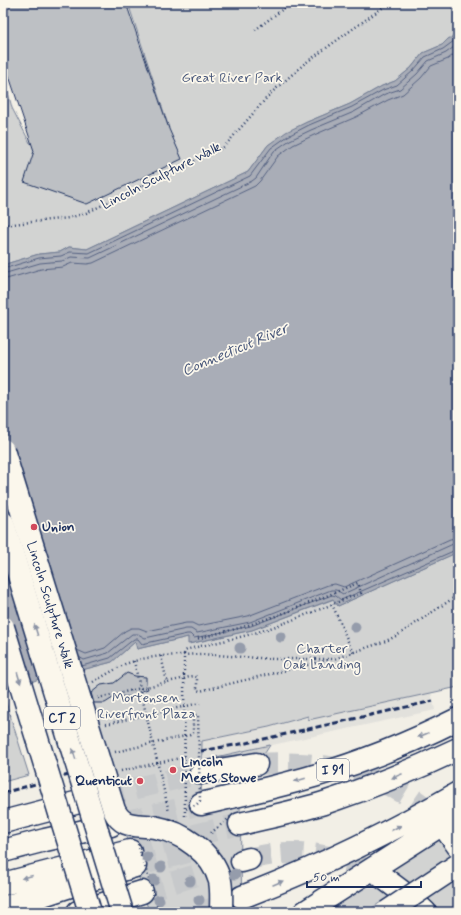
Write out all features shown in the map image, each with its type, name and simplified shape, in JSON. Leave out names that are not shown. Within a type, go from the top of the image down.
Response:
[{"type":"main road","name":"Lincoln Sculpture Walk","points":[[3,450],[112,805],[118,818],[125,823],[132,825],[147,826],[174,833],[201,850],[214,867],[221,887],[221,912]]},
{"type":"main road","name":"CT 2","points":[[3,523],[122,912]]},
{"type":"main road","name":"CT 2","points":[[3,627],[90,912]]},
{"type":"main road","name":"I 91","points":[[193,807],[295,782],[335,770],[408,742],[458,719]]},
{"type":"main road","points":[[238,825],[325,802],[371,786],[458,749]]},
{"type":"main road","points":[[201,773],[256,764]]},
{"type":"main road","points":[[242,897],[303,872],[368,842],[458,793]]},
{"type":"main road","points":[[3,822],[102,796]]},
{"type":"main road","points":[[3,851],[111,825]]},
{"type":"main road","points":[[305,912],[455,831]]},
{"type":"main road","points":[[3,884],[133,859],[74,885],[3,908]]},
{"type":"main road","points":[[387,912],[458,865]]},
{"type":"main road","points":[[381,876],[425,912]]},
{"type":"main road","points":[[78,912],[142,892]]},
{"type":"path","points":[[255,30],[291,3]]},
{"type":"path","name":"Lincoln Sculpture Walk","points":[[3,225],[69,218],[86,213],[224,147],[270,94],[304,64],[389,3]]},
{"type":"path","points":[[193,807],[185,757],[185,651],[189,648],[216,643],[258,632],[362,592],[358,583],[280,615],[244,627],[196,639]]},
{"type":"path","points":[[95,699],[140,687],[184,677],[196,676],[197,690],[200,691],[334,659],[398,635],[458,595]]},
{"type":"path","points":[[332,604],[353,653]]},
{"type":"path","points":[[88,686],[116,668],[134,661],[161,656],[201,654],[265,659],[334,659]]},
{"type":"path","points":[[161,656],[167,682]]},
{"type":"path","points":[[110,753],[153,743],[185,736],[192,734],[193,717],[194,715],[198,715],[200,800],[193,807],[184,826],[174,833],[169,815],[157,763],[153,743],[147,715],[134,661]]},
{"type":"path","points":[[102,725],[200,703]]},
{"type":"path","points":[[116,772],[185,757]]},
{"type":"path","points":[[132,825],[159,912]]},
{"type":"path","points":[[211,833],[238,825]]},
{"type":"shaded area","points":[[431,692],[435,710],[202,760],[202,741],[269,727],[309,716],[308,719]]},
{"type":"green space","name":"Great River Park","points":[[128,3],[458,3],[458,34],[448,39],[442,45],[423,53],[411,68],[395,81],[382,86],[350,104],[307,122],[286,133],[268,145],[248,172],[87,249],[69,247],[60,252],[39,254],[3,266],[3,73],[12,108],[30,143],[91,165],[169,128]]},
{"type":"green space","points":[[458,552],[458,687],[308,720],[308,716],[269,727],[202,741],[201,814],[240,806],[242,912],[149,912],[78,671],[112,662],[136,641],[137,649],[188,637],[189,644],[252,630],[334,599],[338,606]]},
{"type":"green space","points":[[3,693],[29,775],[3,782]]},
{"type":"green space","points":[[270,745],[265,753],[216,757]]},
{"type":"green space","points":[[443,835],[458,858],[458,912],[442,912],[418,889],[390,870]]},
{"type":"green space","points":[[373,881],[393,894],[366,912],[326,912]]},
{"type":"water","name":"Connecticut River","points":[[458,34],[458,552],[338,606],[333,599],[252,630],[188,644],[188,637],[137,649],[135,642],[112,662],[78,671],[75,665],[3,693],[3,266],[39,254],[60,252],[69,247],[87,249],[248,172],[268,145],[286,132],[350,104],[382,86],[395,81],[411,68],[423,53],[442,45],[448,39]]},
{"type":"building","points":[[3,3],[126,3],[169,129],[182,159],[87,204],[24,182],[34,151],[3,58]]},
{"type":"building","points":[[127,673],[135,676],[146,677],[148,689],[139,692],[132,697],[116,696],[105,703],[94,703],[91,693],[101,685],[114,683]]},
{"type":"tunnel","points":[[256,764],[281,763],[331,767],[378,780],[421,804],[440,821]]},
{"type":"tunnel","points":[[102,796],[201,773]]},
{"type":"tunnel","points":[[123,822],[201,804]]},
{"type":"tunnel","points":[[130,851],[240,824]]},
{"type":"tunnel","points":[[135,866],[195,850]]},
{"type":"tunnel","points":[[249,859],[283,853],[316,855],[349,863],[381,876]]},
{"type":"tunnel","points":[[142,892],[242,861]]},
{"type":"tunnel","points":[[203,912],[237,899]]},
{"type":"railway","points":[[201,751],[246,743],[433,701]]},
{"type":"railway","points":[[3,793],[60,777],[94,770]]},
{"type":"place","name":"Union","points":[[34,527]]},
{"type":"place","name":"Lincoln Meets Stowe","points":[[173,770]]},
{"type":"place","name":"Quenticut","points":[[140,781]]},
{"type":"park label","name":"Charter Oak Landing","points":[[322,658]]},
{"type":"park label","name":"Mortensen Riverfront Plaza","points":[[146,706]]}]
